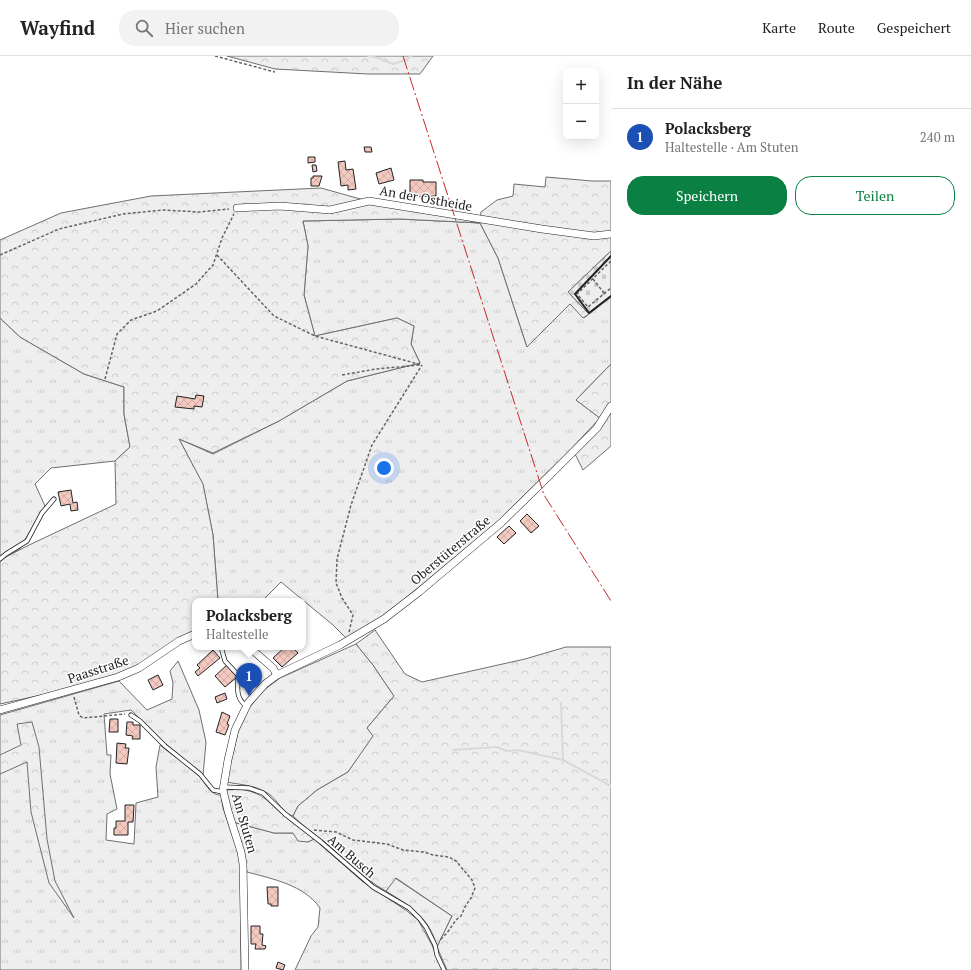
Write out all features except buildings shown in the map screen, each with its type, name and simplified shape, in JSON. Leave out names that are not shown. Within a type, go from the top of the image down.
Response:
[{"type":"street","name":"An der Ostheide","points":[[237,208],[280,206],[330,210],[370,201],[535,228],[594,236],[611,234]]},
{"type":"street","name":"Oberstüterstraße","points":[[277,676],[348,641],[384,619],[407,601],[501,523],[597,428],[611,406]]},
{"type":"street","name":"Paasstraße","points":[[0,710],[118,677],[139,668],[179,641],[192,635]]},
{"type":"street","points":[[252,650],[273,668],[277,676]]},
{"type":"street","name":"Am Stuten","points":[[245,970],[243,864],[223,789],[235,730],[246,706],[265,684],[277,676]]},
{"type":"lane","points":[[0,559],[28,541],[42,513],[54,499]]},
{"type":"lane","points":[[222,650],[225,661],[238,675],[239,699],[246,706]]},
{"type":"lane","points":[[131,715],[140,721],[165,746],[200,774],[213,790],[223,789]]},
{"type":"lane","name":"Am Busch","points":[[223,789],[249,788],[263,793],[285,814],[304,828],[373,887],[409,908],[423,923],[435,945],[437,955],[444,970]]},
{"type":"path","points":[[216,56],[275,72]]},
{"type":"path","points":[[105,379],[118,334],[131,320],[157,311],[196,284],[213,265],[222,238],[237,208]]},
{"type":"path","points":[[0,255],[59,229],[123,214],[164,210],[199,212],[237,208]]},
{"type":"path","points":[[216,254],[274,316],[315,336],[422,365]]},
{"type":"path","points":[[611,261],[577,294],[588,307],[611,288]]},
{"type":"path","points":[[592,279],[604,294]]},
{"type":"path","points":[[342,375],[376,369],[422,365]]},
{"type":"path","points":[[348,641],[353,615],[342,598],[336,583],[337,559],[351,505],[372,445],[422,365]]},
{"type":"path","points":[[73,690],[79,715],[83,718],[117,714],[131,715]]},
{"type":"path","points":[[304,828],[336,832],[353,840],[387,844],[403,850],[449,857],[456,861],[472,880],[475,888],[461,916],[435,945]]},
{"type":"green space","points":[[227,56],[433,56],[420,74],[368,74],[275,69]]},
{"type":"green space","points":[[546,177],[611,181],[611,251],[568,292],[589,314],[583,318],[570,304],[527,347],[498,258],[479,223],[481,212],[497,200],[513,196],[514,184],[545,187]]},
{"type":"green space","points":[[321,188],[371,202],[479,223],[400,219],[303,221],[308,246],[304,295],[315,336],[397,318],[414,326],[411,344],[420,363],[347,381],[279,421],[213,453],[179,439],[203,484],[213,535],[218,598],[192,598],[192,632],[146,663],[114,676],[78,687],[0,704],[0,560],[116,504],[115,461],[130,447],[124,414],[124,387],[84,374],[20,337],[0,318],[0,240],[61,213],[151,196]]},
{"type":"green space","points":[[400,219],[480,223],[498,258],[527,347],[570,303],[584,318],[611,296],[611,364],[576,400],[600,418],[571,449],[498,521],[383,617],[346,638],[306,603],[306,598],[300,598],[281,582],[265,598],[218,598],[213,535],[203,485],[179,439],[213,454],[279,421],[347,381],[420,363],[411,344],[414,326],[397,318],[315,336],[304,295],[308,246],[303,221]]},
{"type":"green space","points":[[611,251],[611,297],[589,314],[568,292]]},
{"type":"green space","points":[[0,318],[20,337],[84,374],[124,387],[124,414],[130,447],[115,461],[51,468],[35,484],[45,506],[19,550],[0,560]]},
{"type":"green space","points":[[611,364],[611,446],[583,470],[575,454],[605,422],[576,400]]},
{"type":"green space","points":[[375,630],[405,674],[422,682],[525,659],[566,647],[611,647],[611,970],[447,970],[437,947],[452,916],[396,878],[386,891],[370,881],[293,816],[298,806],[317,790],[348,772],[373,736],[367,728],[394,696],[373,665],[356,644]]},
{"type":"green space","points":[[356,644],[373,665],[394,696],[367,728],[374,736],[348,772],[317,790],[298,806],[293,816],[286,812],[269,794],[264,791],[249,786],[226,782],[238,732],[249,708],[264,690],[280,678]]},
{"type":"green space","points":[[178,661],[199,710],[206,742],[203,776],[162,741],[131,710],[104,714],[107,755],[111,755],[110,774],[117,809],[107,814],[106,840],[134,844],[136,803],[158,797],[156,767],[160,745],[196,773],[214,794],[221,795],[223,808],[238,852],[241,870],[241,970],[0,970],[0,715],[119,681],[147,710],[172,699],[173,683],[170,671]]},
{"type":"green space","points":[[32,722],[39,747],[47,839],[55,881],[74,918],[49,883],[31,812],[27,762],[0,774],[0,755],[21,745],[17,724]]},
{"type":"green space","points":[[240,789],[264,798],[314,839],[308,842],[298,841],[293,833],[274,833],[233,822],[226,790]]},
{"type":"green space","points":[[233,822],[274,833],[293,833],[308,842],[314,839],[362,881],[418,920],[432,945],[442,970],[295,970],[311,936],[318,927],[320,908],[313,900],[297,888],[277,880],[247,872],[244,851]]},
{"type":"green space","points":[[395,878],[452,916],[437,947],[434,937],[424,920],[411,908],[386,891]]},
{"type":"waterway","points":[[368,56],[393,64],[406,60],[411,56]]},
{"type":"waterway","points":[[561,703],[563,760],[611,786]]},
{"type":"waterway","points":[[453,750],[497,747],[507,751],[518,750],[563,760]]},
{"type":"wall","points":[[611,256],[575,294],[589,313],[611,296]]},
{"type":"power","points":[[403,56],[544,495],[611,601]]},
{"type":"place","name":"Polacksberg","points":[[249,696]]}]
